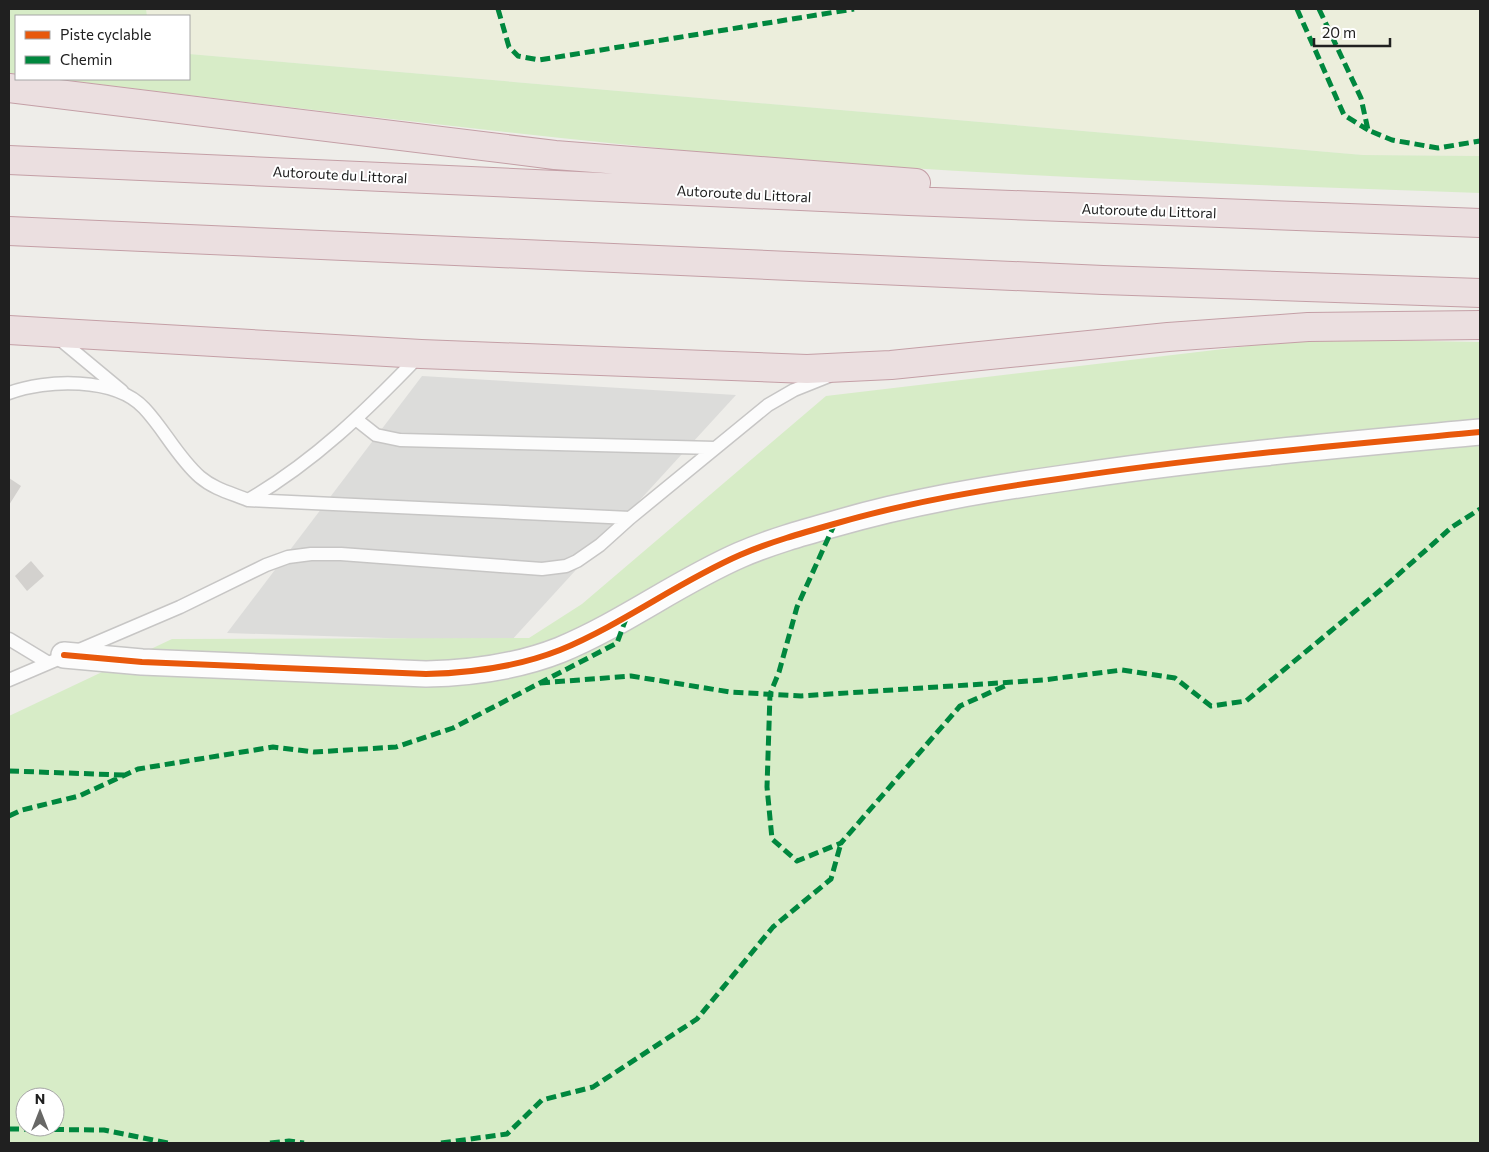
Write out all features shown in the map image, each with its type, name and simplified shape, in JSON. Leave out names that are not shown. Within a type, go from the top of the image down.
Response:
[{"type":"highway","points":[[9,88],[555,155],[1381,220]]},
{"type":"highway","name":"Autoroute du Littoral","points":[[9,160],[1480,223]]},
{"type":"highway","points":[[9,231],[1093,280],[1480,293]]},
{"type":"highway","points":[[9,330],[421,354],[848,369],[1188,335],[1308,327],[1480,325]]},
{"type":"street","points":[[55,659],[426,674],[467,673],[512,665],[561,649],[739,556],[835,523],[974,491],[1143,466],[1480,432]]},
{"type":"lane","points":[[51,332],[143,407],[199,476],[224,493],[248,500],[630,518]]},
{"type":"lane","points":[[248,500],[277,484],[357,420],[421,354]]},
{"type":"lane","points":[[9,680],[288,557],[311,554],[341,554],[542,568],[566,566],[577,561],[600,545],[715,448],[778,399],[794,390],[848,369]]},
{"type":"lane","points":[[9,393],[53,385],[82,383],[116,390],[128,396]]},
{"type":"lane","points":[[357,420],[376,435],[400,440],[715,448]]},
{"type":"lane","points":[[9,639],[55,659]]},
{"type":"shaded area","points":[[422,376],[736,395],[510,642],[227,633]]},
{"type":"green space","points":[[9,9],[146,9],[147,15],[15,15],[15,74],[9,73]]},
{"type":"green space","points":[[146,9],[1480,9],[1480,156],[1363,155],[190,54],[190,15],[147,15]]},
{"type":"green space","points":[[190,54],[1363,155],[1480,156],[1480,193],[1005,174],[815,162],[554,137],[64,80],[190,80]]},
{"type":"green space","points":[[1309,339],[1480,342],[1480,1143],[9,1143],[9,716],[172,639],[529,638],[582,604],[826,396]]},
{"type":"building","points":[[9,478],[21,486],[9,505]]},
{"type":"building","points":[[31,561],[44,576],[27,591],[15,576]]},
{"type":"marked path","points":[[498,9],[509,47],[518,56],[539,60],[854,9]]},
{"type":"marked path","points":[[1297,9],[1344,115],[1368,130]]},
{"type":"marked path","points":[[1319,9],[1361,98],[1368,130],[1392,140],[1438,148],[1480,141]]},
{"type":"marked path","points":[[540,683],[631,676],[730,692],[801,696],[1043,680],[1122,670],[1175,678],[1211,706],[1246,701],[1383,588],[1452,527],[1480,509]]},
{"type":"marked path","points":[[835,523],[797,607],[779,672],[770,694],[767,787],[772,839],[797,861],[841,843],[960,706],[1009,684]]},
{"type":"marked path","points":[[9,816],[22,810],[79,796],[138,769],[273,747],[314,752],[396,747],[453,728],[617,643],[627,616]]},
{"type":"marked path","points":[[9,771],[124,775]]},
{"type":"marked path","points":[[441,1143],[507,1134],[542,1100],[593,1087],[697,1019],[773,927],[831,879],[841,843]]},
{"type":"marked path","points":[[9,1129],[104,1130],[168,1143]]},
{"type":"marked path","points":[[270,1143],[289,1141],[304,1143]]},
{"type":"cycle path","points":[[64,655],[142,662],[426,674],[494,668],[544,656],[583,640],[717,566],[751,550],[798,534],[891,509],[1036,482],[1169,464],[1480,432]]}]
